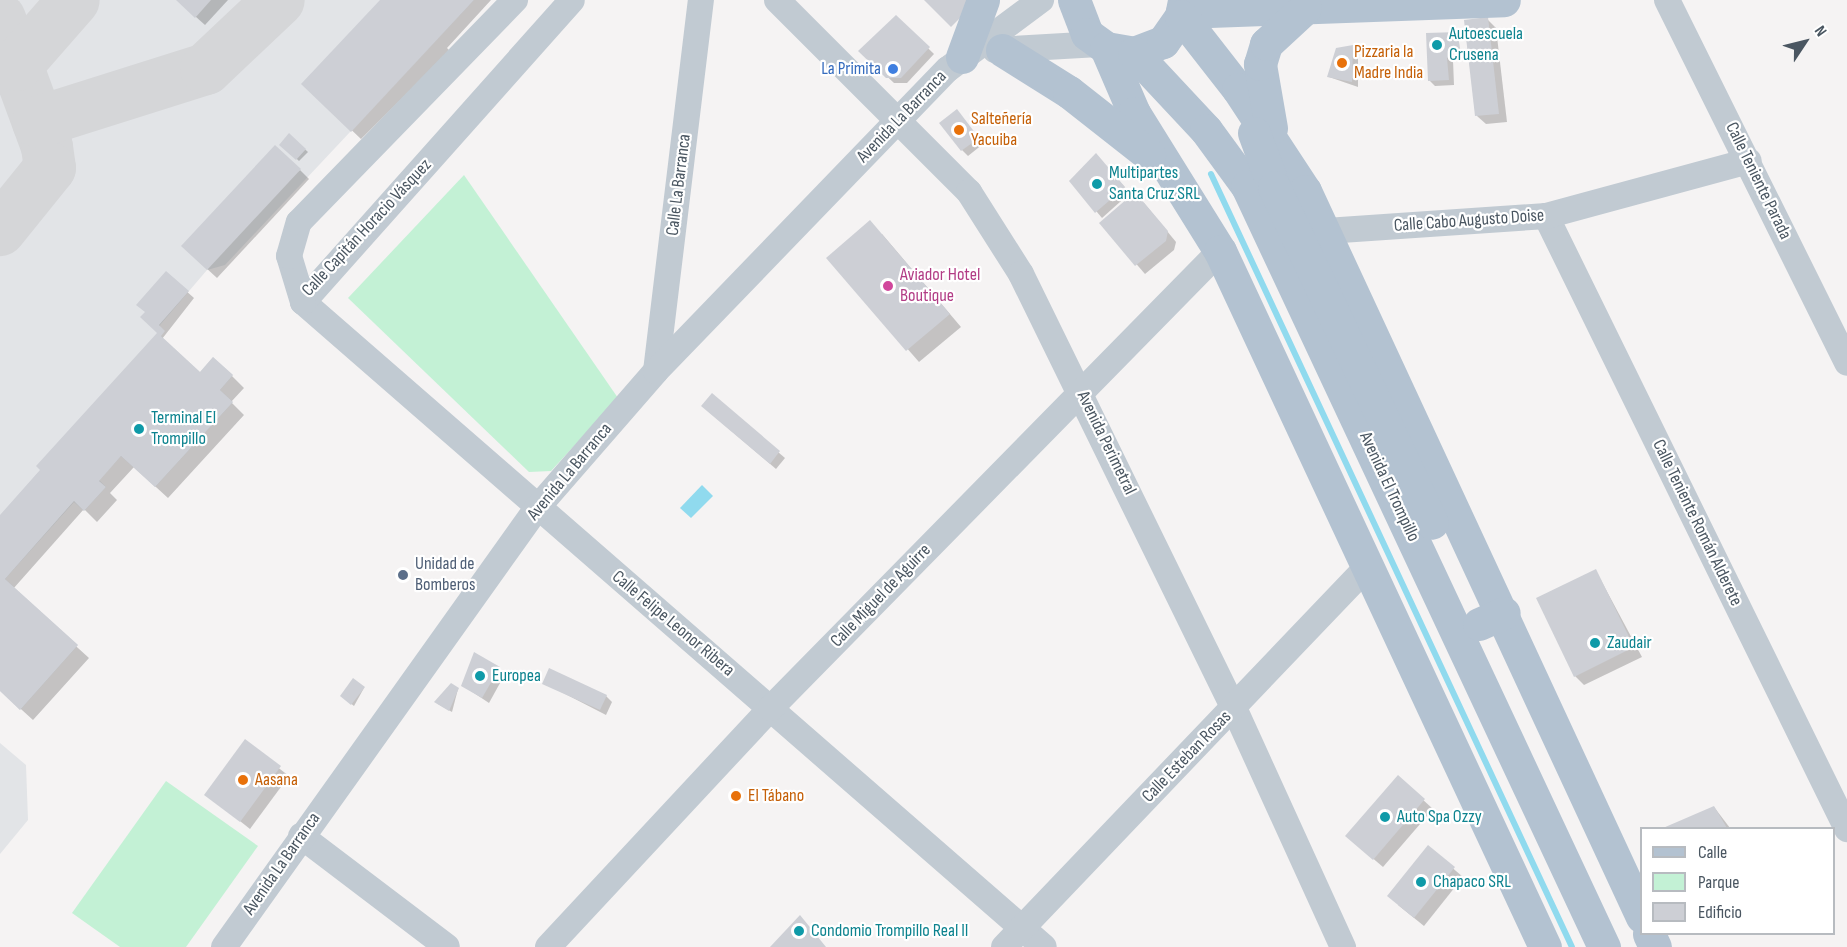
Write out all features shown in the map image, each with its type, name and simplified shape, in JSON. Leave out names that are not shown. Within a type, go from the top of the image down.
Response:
[{"type":"main road","points":[[983,0],[980,52],[1103,117],[1177,179]]},
{"type":"main road","name":"Avenida El Trompillo","points":[[1074,0],[1079,21],[1206,130],[1246,186],[1604,947]]},
{"type":"main road","points":[[1504,0],[1182,9],[1162,42],[1113,48],[1134,113],[1220,250],[1545,947]]},
{"type":"main road","points":[[1274,142],[1260,64],[1272,36],[1321,5]]},
{"type":"main road","name":"Avenida El Trompillo","points":[[1182,9],[1274,142],[1326,231],[1492,618],[1628,947]]},
{"type":"main road","name":"Avenida El Trompillo","points":[[1238,89],[1274,187],[1640,915]]},
{"type":"street","name":"Calle Capitán Horacio Vásquez","points":[[303,302],[289,256],[300,222],[515,0]]},
{"type":"street","name":"Calle Capitán Horacio Vásquez","points":[[303,302],[572,0]]},
{"type":"street","name":"Calle La Barranca","points":[[656,371],[701,0]]},
{"type":"street","name":"Avenida Perimetral","points":[[777,0],[969,192],[1021,274],[1082,391],[1234,708],[1343,947]]},
{"type":"street","name":"Avenida La Barranca","points":[[224,947],[537,508],[656,371],[899,120],[980,52],[1014,15],[1041,0]]},
{"type":"street","name":"Calle Teniente Parada","points":[[1666,0],[1749,161],[1847,363]]},
{"type":"street","points":[[980,52],[1113,48]]},
{"type":"street","name":"Calle Cabo Augusto Doise","points":[[1326,231],[1546,216],[1749,161]]},
{"type":"street","name":"Calle Teniente Román Alderete","points":[[1546,216],[1847,829]]},
{"type":"street","name":"Calle Miguel de Aguirre","points":[[548,947],[771,708],[1220,250]]},
{"type":"street","name":"Calle Felipe Leonor Ribera","points":[[303,302],[1044,947]]},
{"type":"street","name":"Calle Esteban Rosas","points":[[1004,947],[1368,566]]},
{"type":"street","points":[[301,836],[447,947]]},
{"type":"shaded area","points":[[0,0],[474,0],[225,265],[207,270],[160,325],[161,336],[200,372],[213,357],[233,375],[220,390],[233,402],[155,487],[121,456],[99,480],[106,487],[84,511],[74,502],[5,579],[78,645],[20,710],[0,691]]},
{"type":"shaded area","points":[[0,743],[26,765],[28,820],[0,854]]},
{"type":"green space","points":[[464,175],[618,398],[551,471],[529,472],[348,298]]},
{"type":"green space","points":[[166,781],[258,846],[186,947],[120,947],[72,913]]},
{"type":"water","points":[[702,485],[713,496],[691,518],[680,508]]},
{"type":"building","points":[[176,0],[211,0],[195,18]]},
{"type":"building","points":[[380,0],[474,0],[351,132],[301,84]]},
{"type":"building","points":[[924,0],[966,0],[966,12],[951,27]]},
{"type":"building","points":[[896,15],[930,47],[901,78],[886,78],[858,51]]},
{"type":"building","points":[[1488,17],[1499,114],[1475,116],[1464,20]]},
{"type":"building","name":"Autoescuela Crusena","points":[[1459,32],[1459,57],[1447,58],[1449,80],[1428,81],[1426,33]]},
{"type":"building","name":"Pizzaria la Madre India","points":[[1353,45],[1352,82],[1327,77],[1336,48]]},
{"type":"building","name":"Salteñería Yacuiba","points":[[957,109],[979,138],[961,151],[939,123]]},
{"type":"building","points":[[289,133],[306,149],[296,160],[279,145]]},
{"type":"building","points":[[275,145],[301,169],[207,270],[181,246]]},
{"type":"building","name":"Multipartes Santa Cruz SRL","points":[[1096,153],[1125,187],[1095,213],[1069,181]]},
{"type":"building","points":[[1135,192],[1168,231],[1166,241],[1135,266],[1099,223]]},
{"type":"building","name":"Aviador Hotel Boutique","points":[[870,220],[950,314],[906,351],[826,258]]},
{"type":"building","points":[[166,271],[189,291],[159,325],[165,331],[161,336],[200,372],[213,357],[233,375],[220,390],[233,402],[155,487],[121,456],[99,481],[106,487],[84,511],[74,501],[5,579],[78,645],[20,710],[0,691],[0,515],[40,470],[36,466],[157,333],[140,317],[145,312],[136,305]]},
{"type":"building","points":[[712,393],[780,451],[770,464],[701,406]]},
{"type":"building","points":[[1596,569],[1634,647],[1574,677],[1536,598]]},
{"type":"building","name":"Europea","points":[[474,652],[500,667],[482,698],[461,686]]},
{"type":"building","points":[[549,668],[607,695],[600,710],[542,684]]},
{"type":"building","points":[[353,678],[365,687],[351,705],[340,696]]},
{"type":"building","points":[[451,683],[459,688],[449,711],[434,702]]},
{"type":"building","name":"Aasana","points":[[245,739],[281,766],[240,822],[204,795]]},
{"type":"building","name":"Auto Spa Ozzy","points":[[1398,775],[1425,799],[1373,860],[1345,836]]},
{"type":"building","points":[[1714,806],[1726,827],[1665,827]]},
{"type":"building","name":"Chapaco SRL","points":[[1428,845],[1455,867],[1414,918],[1387,896]]},
{"type":"building","name":"Condomio Trompillo Real II","points":[[800,915],[826,947],[770,947]]},
{"type":"waterway","points":[[1211,174],[1572,947]]},
{"type":"taxiway","points":[[17,65],[74,0]]},
{"type":"taxiway","points":[[38,122],[206,69],[279,0]]},
{"type":"taxiway","points":[[0,19],[47,147],[50,168],[0,230]]},
{"type":"place","name":"Autoescuela Crusena","points":[[1437,45]]},
{"type":"place","name":"Pizzaria la Madre India","points":[[1342,63]]},
{"type":"place","name":"La Primita","points":[[893,69]]},
{"type":"place","name":"Salteñería Yacuiba","points":[[959,130]]},
{"type":"place","name":"Multipartes Santa Cruz SRL","points":[[1097,184]]},
{"type":"place","name":"Aviador Hotel Boutique","points":[[888,286]]},
{"type":"place","name":"Terminal El Trompillo","points":[[139,429]]},
{"type":"place","name":"Unidad de Bomberos","points":[[403,575]]},
{"type":"place","name":"Zaudair","points":[[1595,643]]},
{"type":"place","name":"Europea","points":[[480,676]]},
{"type":"place","name":"Aasana","points":[[243,780]]},
{"type":"place","name":"El Tábano","points":[[736,796]]},
{"type":"place","name":"Auto Spa Ozzy","points":[[1385,817]]},
{"type":"place","name":"Chapaco SRL","points":[[1421,882]]},
{"type":"place","name":"Condomio Trompillo Real II","points":[[799,931]]}]
